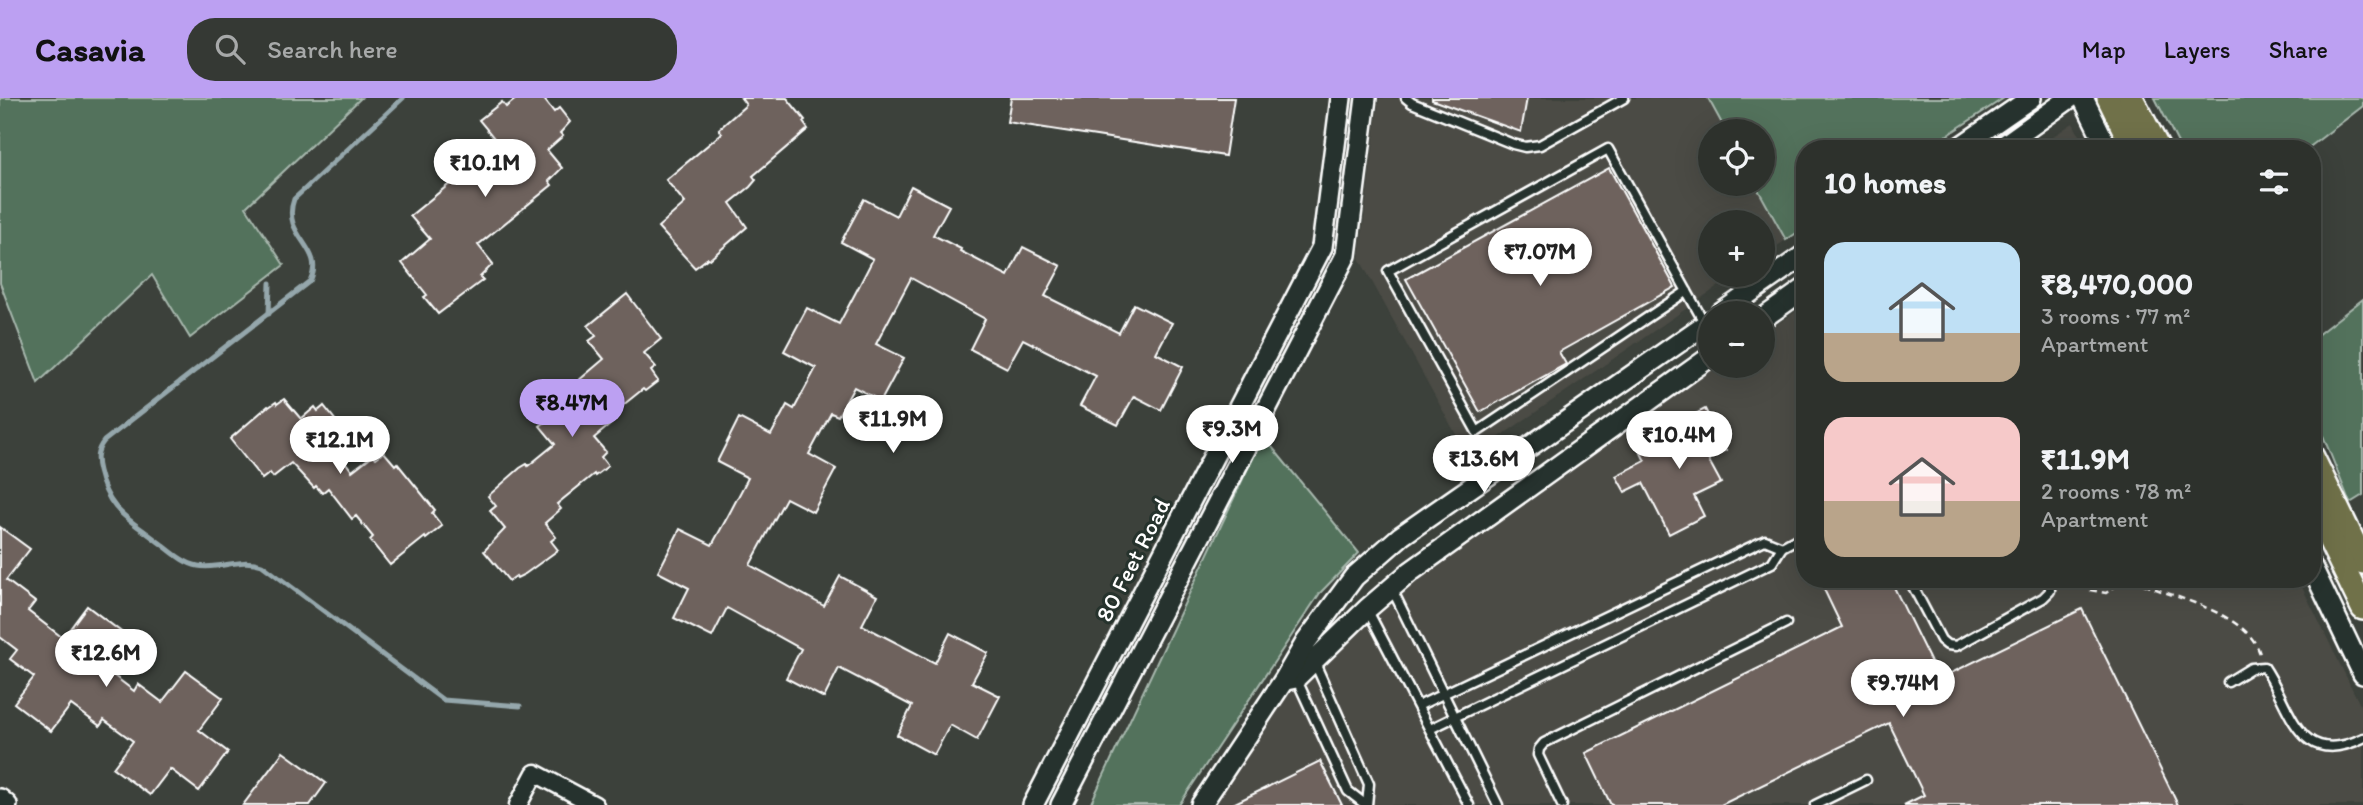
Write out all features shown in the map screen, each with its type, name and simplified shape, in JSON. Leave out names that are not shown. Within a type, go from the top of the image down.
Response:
[{"type":"main road","points":[[2109,98],[2130,140]]},
{"type":"main road","points":[[2131,98],[2153,140]]},
{"type":"main road","points":[[2321,476],[2363,562]]},
{"type":"main road","points":[[2321,522],[2363,608]]},
{"type":"street","name":"80 Feet Road","points":[[1033,805],[1322,247],[1341,98]]},
{"type":"street","name":"80 Feet Road","points":[[1061,805],[1346,255],[1366,98]]},
{"type":"street","points":[[1971,140],[2031,98]]},
{"type":"street","points":[[2012,140],[2070,98]]},
{"type":"street","points":[[2083,98],[2104,140]]},
{"type":"street","points":[[1738,301],[1796,261]]},
{"type":"street","points":[[1775,310],[1796,295]]},
{"type":"street","points":[[1201,805],[1290,679],[1306,642],[1354,577],[1401,536],[1698,329]]},
{"type":"street","points":[[1290,679],[1314,661],[1367,609],[1410,572],[1698,366]]},
{"type":"street","points":[[2321,586],[2363,674]]},
{"type":"street","points":[[518,805],[535,773],[595,805]]},
{"type":"street","points":[[0,799],[7,805]]},
{"type":"lane","points":[[1406,98],[1412,103],[1525,147],[1540,145],[1624,98]]},
{"type":"lane","points":[[1687,291],[1477,432],[1388,271],[1608,149],[1687,291],[1698,303]]},
{"type":"lane","points":[[1430,729],[1772,563],[1782,547],[1796,539]]},
{"type":"lane","points":[[1418,706],[1765,540],[1782,547]]},
{"type":"lane","points":[[1914,588],[1941,640],[1947,645],[1956,646],[2043,598],[2050,588]]},
{"type":"lane","points":[[1392,589],[1498,805]]},
{"type":"lane","points":[[1367,609],[1469,805]]},
{"type":"lane","points":[[1562,805],[1538,755],[1544,743],[1787,622]]},
{"type":"lane","points":[[1314,661],[1369,784],[1367,805]]},
{"type":"lane","points":[[2228,682],[2251,668],[2264,667],[2296,727],[2308,740],[2320,747],[2332,747],[2363,738]]},
{"type":"lane","points":[[1290,679],[1348,791],[1367,805]]},
{"type":"lane","points":[[1815,805],[1866,780]]},
{"type":"path","points":[[2090,590],[2106,593],[2113,588]]},
{"type":"path","points":[[2156,588],[2205,607],[2232,622],[2253,640],[2259,649],[2264,667]]},
{"type":"shaded area","points":[[1379,98],[1708,98],[1719,119],[1698,119],[1698,196],[1762,196],[1769,210],[1698,210],[1698,287],[1718,287],[1469,458],[1359,258]]},
{"type":"shaded area","points":[[2073,123],[2082,140],[2048,140]]},
{"type":"shaded area","points":[[1775,220],[1786,240],[1775,247]]},
{"type":"shaded area","points":[[1796,311],[1796,588],[2302,588],[2363,711],[2363,805],[1209,805],[1288,689],[1436,557],[1698,378],[1775,378],[1775,325]]},
{"type":"green space","points":[[0,98],[361,98],[246,207],[284,265],[190,338],[152,275],[38,383],[0,283]]},
{"type":"green space","points":[[1708,98],[2004,98],[1940,140],[1796,140],[1796,233],[1786,240],[1775,220],[1775,210],[1769,210],[1762,196],[1775,196],[1775,119],[1719,119]]},
{"type":"green space","points":[[2155,98],[2363,98],[2363,106],[2319,140],[2176,140]]},
{"type":"green space","points":[[2363,299],[2363,495],[2350,503],[2321,430],[2321,332]]},
{"type":"green space","points":[[1263,436],[1359,553],[1320,593],[1179,805],[1090,805]]},
{"type":"building","points":[[517,98],[543,98],[554,112],[559,108],[570,122],[560,133],[563,136],[547,150],[562,168],[549,181],[552,185],[478,245],[493,264],[480,277],[483,280],[438,314],[402,263],[430,239],[410,216],[499,144],[479,120],[502,102],[506,107]]},
{"type":"building","points":[[741,98],[787,98],[805,120],[803,122],[808,129],[753,176],[756,180],[730,203],[747,227],[710,259],[695,268],[658,227],[685,203],[666,180],[722,133],[719,129],[746,105]]},
{"type":"building","points":[[1011,98],[1234,98],[1225,156],[1007,122]]},
{"type":"building","points":[[1527,98],[1521,132],[1432,100]]},
{"type":"building","points":[[1609,168],[1675,287],[1559,352],[1566,364],[1480,412],[1406,279]]},
{"type":"building","points":[[911,186],[949,206],[933,235],[961,249],[960,251],[1008,276],[1023,247],[1061,266],[1045,296],[1119,333],[1134,304],[1172,323],[1156,353],[1183,367],[1161,410],[1134,396],[1118,425],[1080,406],[1096,376],[1023,339],[1007,368],[970,349],[985,319],[911,278],[876,344],[904,358],[881,401],[854,387],[838,416],[831,413],[809,454],[836,469],[813,512],[786,498],[750,565],[824,606],[840,576],[877,596],[862,625],[935,663],[950,633],[988,653],[972,682],[1000,696],[977,740],[950,725],[934,755],[897,735],[912,706],[839,668],[824,698],[786,678],[801,649],[727,608],[712,637],[674,618],[689,588],[658,572],[680,529],[712,545],[748,478],[717,462],[739,418],[771,435],[787,405],[794,409],[816,368],[784,351],[807,308],[839,324],[857,290],[873,259],[841,242],[864,199],[896,216]]},
{"type":"building","points":[[627,294],[661,339],[644,353],[656,367],[651,371],[658,381],[645,391],[643,389],[607,418],[611,424],[594,438],[606,452],[601,457],[608,466],[557,504],[561,509],[545,523],[556,537],[551,541],[558,550],[525,574],[509,581],[484,551],[505,529],[490,511],[496,506],[488,496],[520,468],[527,464],[528,466],[555,444],[540,426],[546,421],[538,411],[570,383],[578,381],[604,359],[589,341],[596,336],[588,326]]},
{"type":"building","points":[[284,399],[301,419],[315,407],[318,411],[324,406],[340,426],[327,437],[352,471],[373,455],[376,458],[384,452],[395,465],[397,463],[435,510],[432,513],[442,526],[390,565],[370,540],[373,537],[356,516],[352,519],[328,488],[322,493],[316,486],[314,488],[291,463],[273,477],[270,473],[262,479],[230,439],[268,406]]},
{"type":"building","points":[[1705,409],[1726,450],[1708,459],[1721,483],[1694,496],[1704,516],[1669,534],[1643,483],[1625,492],[1616,476],[1645,461],[1641,453],[1675,435],[1670,427]]},
{"type":"building","points":[[0,527],[30,549],[6,580],[35,602],[28,611],[63,638],[87,606],[124,634],[100,665],[134,691],[138,684],[162,702],[186,671],[223,698],[199,730],[228,752],[199,791],[170,769],[150,795],[113,768],[133,741],[104,720],[100,726],[71,705],[51,731],[14,703],[34,677],[10,659],[17,650],[0,637]]},
{"type":"building","points":[[1823,588],[1894,588],[1939,679],[2082,609],[2178,805],[1904,805],[1924,795],[1889,723],[1721,805],[1611,805],[1586,753],[1842,627]]},
{"type":"building","points":[[283,752],[326,783],[310,805],[243,805]]},
{"type":"building","points":[[1320,761],[1342,805],[1231,805]]},
{"type":"waterway","points":[[403,98],[294,199],[291,212],[293,223],[313,260],[314,270],[310,281],[104,441],[98,452],[98,467],[107,495],[120,512],[187,562],[206,567],[246,562],[262,565],[443,700],[520,706]]},
{"type":"waterway","points":[[269,314],[270,283]]}]
